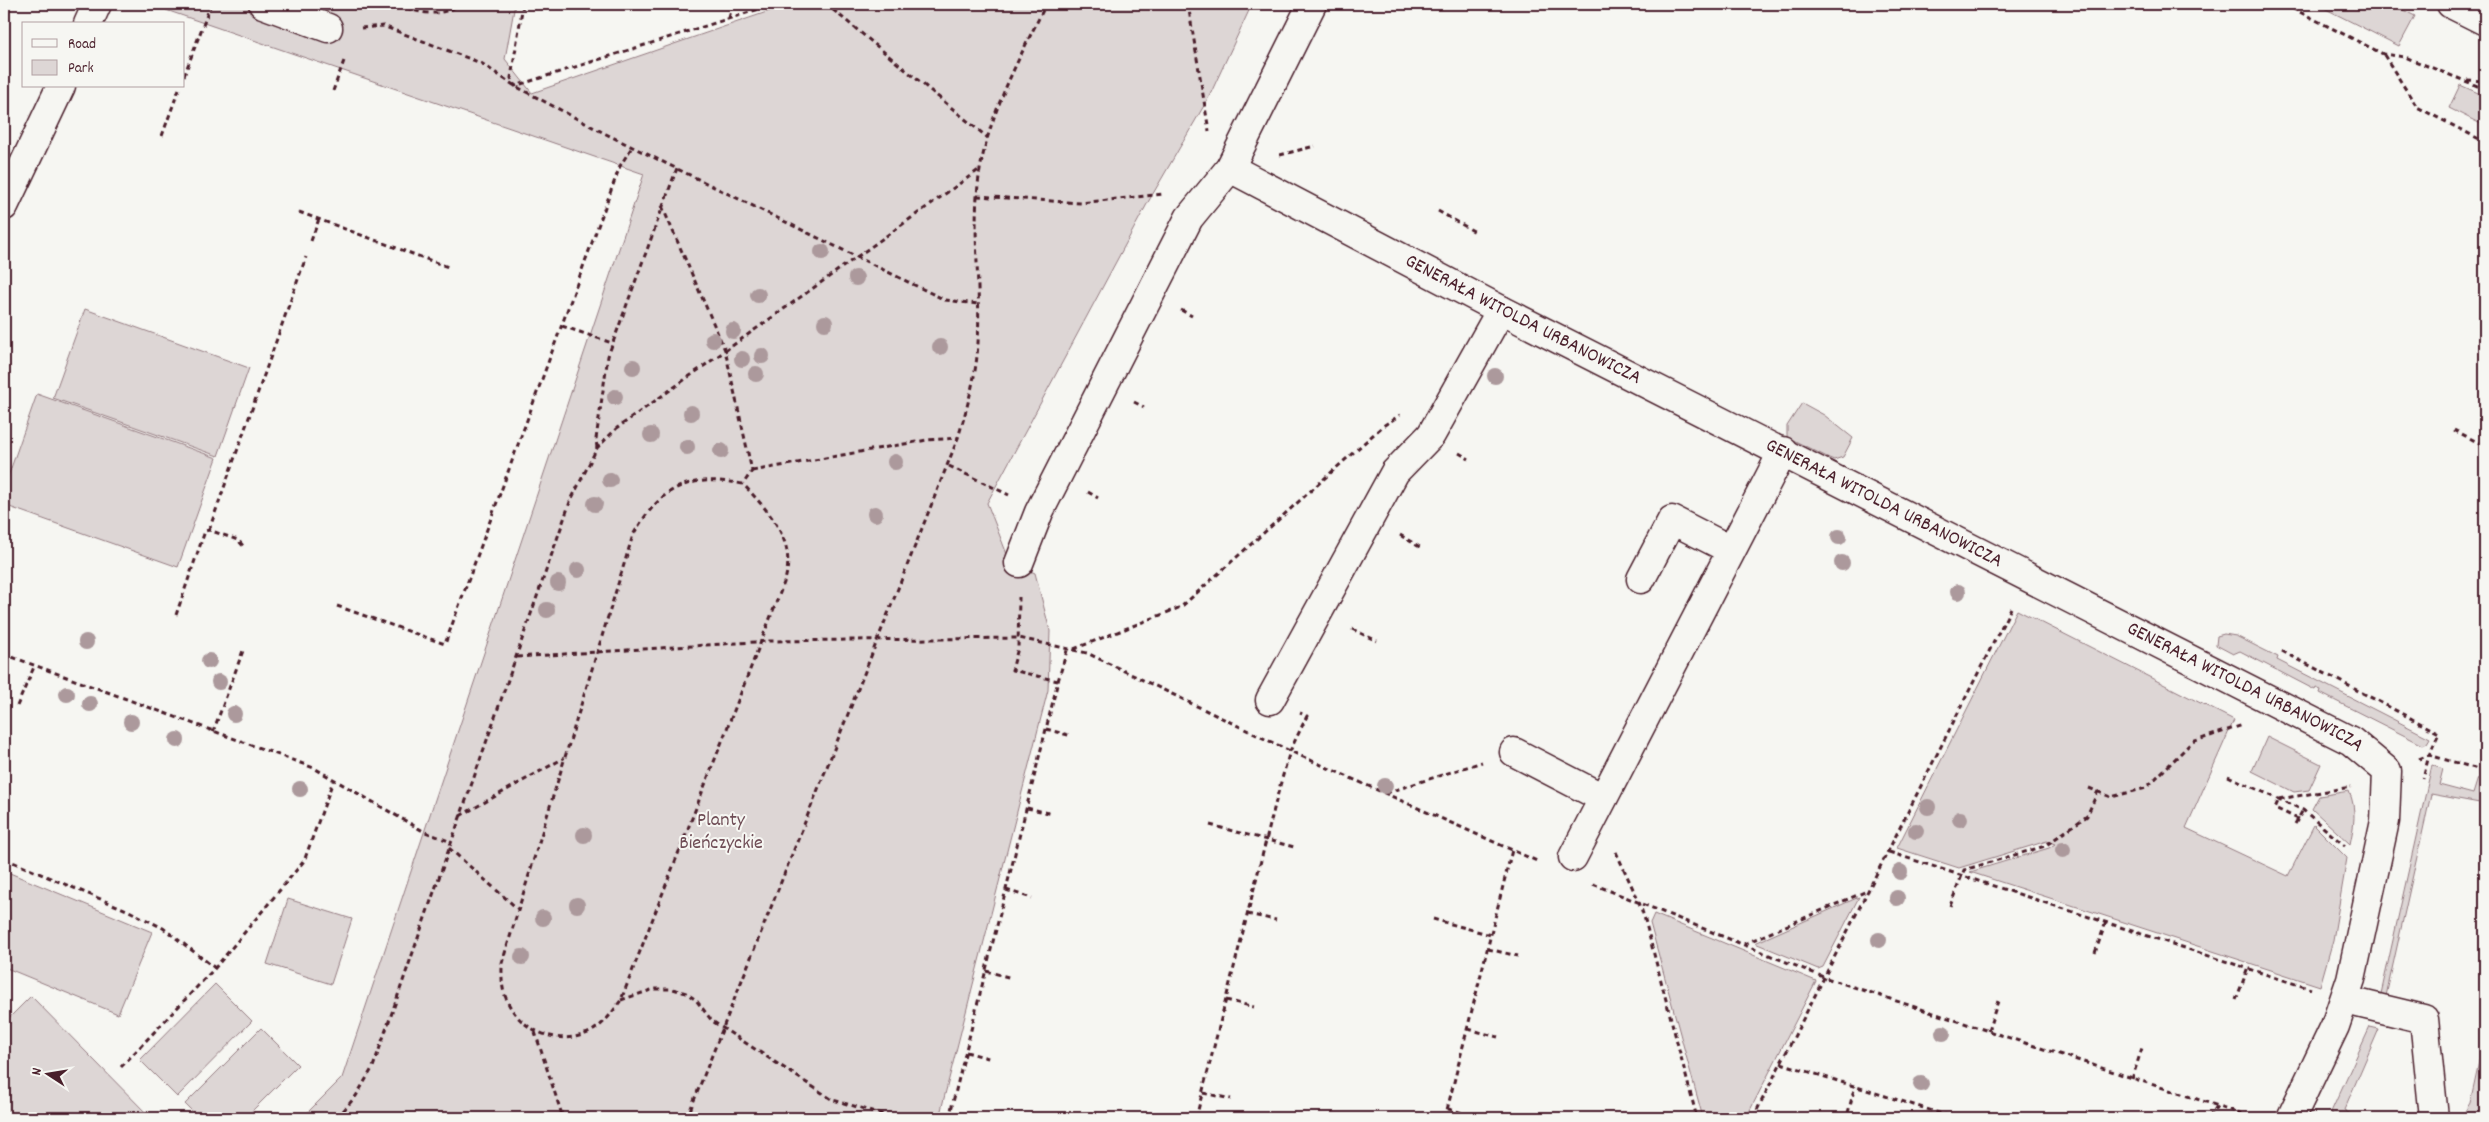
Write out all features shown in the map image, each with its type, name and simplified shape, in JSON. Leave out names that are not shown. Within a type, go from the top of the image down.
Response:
[{"type":"street","points":[[89,22],[97,4]]},
{"type":"street","points":[[263,4],[328,28]]},
{"type":"street","points":[[1019,564],[1039,512],[1189,218],[1230,168],[1312,4]]},
{"type":"street","points":[[2451,4],[2485,21]]},
{"type":"street","points":[[4,206],[60,88]]},
{"type":"street","name":"GENERAŁA WITOLDA URBANOWICZA","points":[[1230,168],[1501,310],[1783,451],[2027,578],[2351,742],[2387,771],[2385,821],[2357,955],[2345,1000],[2300,1113]]},
{"type":"street","points":[[1270,700],[1395,472],[1431,435],[1501,310]]},
{"type":"street","points":[[1573,857],[1783,451]]},
{"type":"street","points":[[1640,579],[1672,520],[1732,550]]},
{"type":"street","points":[[1514,752],[1603,798]]},
{"type":"street","points":[[2345,1000],[2424,1019],[2434,1118]]},
{"type":"path","points":[[185,73],[211,4]]},
{"type":"path","points":[[398,4],[413,11],[434,14],[460,4]]},
{"type":"path","points":[[515,86],[512,78],[523,4]]},
{"type":"path","points":[[729,19],[732,4]]},
{"type":"path","points":[[515,86],[774,4]]},
{"type":"path","points":[[826,4],[988,138]]},
{"type":"path","points":[[687,1118],[949,466],[972,385],[977,355],[977,196],[980,169],[998,105],[1046,4]]},
{"type":"path","points":[[1188,4],[1214,159],[1230,168]]},
{"type":"path","points":[[2284,4],[2383,54],[2406,57],[2485,89]]},
{"type":"path","points":[[328,28],[338,31],[383,26],[481,63],[515,86],[632,147],[857,255],[945,300],[978,304]]},
{"type":"path","points":[[2383,54],[2418,107],[2485,142]]},
{"type":"path","points":[[333,91],[341,70]]},
{"type":"path","points":[[2464,80],[2485,81]]},
{"type":"path","points":[[162,136],[179,88]]},
{"type":"path","points":[[337,606],[445,644],[620,166],[632,147]]},
{"type":"path","points":[[597,448],[596,439],[608,356],[677,168]]},
{"type":"path","points":[[337,1118],[356,1096],[373,1067],[570,502],[597,448],[617,428],[980,169]]},
{"type":"path","points":[[977,196],[1081,203],[1160,193],[1207,197]]},
{"type":"path","points":[[662,206],[725,350],[752,471]]},
{"type":"path","points":[[1438,211],[1477,233]]},
{"type":"path","points":[[299,212],[448,267]]},
{"type":"path","points":[[311,241],[319,219]]},
{"type":"path","points":[[176,615],[205,531],[209,530],[306,257]]},
{"type":"path","points":[[562,326],[612,343]]},
{"type":"path","points":[[1073,649],[1181,607],[1383,426],[1408,410]]},
{"type":"path","points":[[2454,430],[2485,446]]},
{"type":"path","points":[[743,484],[752,471],[927,440],[958,438]]},
{"type":"path","points":[[949,466],[991,485]]},
{"type":"path","points":[[717,479],[743,484],[776,522],[788,554],[785,580],[761,642],[621,1000],[610,1017],[585,1035],[569,1038],[553,1037],[535,1031],[518,1019],[506,998],[502,980],[502,963],[633,535],[645,515],[662,497],[677,487],[692,482],[717,479]]},
{"type":"path","points":[[209,530],[238,540],[244,548]]},
{"type":"path","points":[[1400,534],[1423,549]]},
{"type":"path","points":[[1019,564],[1019,638],[1012,670],[1058,682]]},
{"type":"path","points":[[1753,1118],[1826,978],[2027,578]]},
{"type":"path","points":[[1352,629],[1377,641]]},
{"type":"path","points":[[517,657],[761,642],[1019,638],[1068,647],[1087,653],[1290,750],[1547,866]]},
{"type":"path","points":[[949,1118],[1068,647]]},
{"type":"path","points":[[214,732],[244,648]]},
{"type":"path","points":[[4,654],[314,768],[423,831],[451,842]]},
{"type":"path","points":[[17,706],[34,666]]},
{"type":"path","points":[[2089,788],[2111,797],[2146,788],[2192,742],[2251,723]]},
{"type":"path","points":[[1046,729],[1072,736]]},
{"type":"path","points":[[1196,1118],[1290,750]]},
{"type":"path","points":[[459,816],[565,758]]},
{"type":"path","points":[[1386,793],[1466,767]]},
{"type":"path","points":[[2228,776],[2303,810],[2348,848]]},
{"type":"path","points":[[121,1067],[215,968],[304,861],[333,780]]},
{"type":"path","points":[[2279,799],[2355,786],[2351,780]]},
{"type":"path","points":[[1950,906],[1964,870],[2045,846],[2087,816],[2098,791]]},
{"type":"path","points":[[2279,799],[2275,808],[2298,819]]},
{"type":"path","points":[[1027,808],[1053,814]]},
{"type":"path","points":[[2295,824],[2303,810]]},
{"type":"path","points":[[1210,824],[1294,847]]},
{"type":"path","points":[[1589,826],[1609,836],[1639,902],[1697,1118]]},
{"type":"path","points":[[449,848],[519,910]]},
{"type":"path","points":[[1446,1118],[1512,850]]},
{"type":"path","points":[[1888,852],[2345,1000]]},
{"type":"path","points":[[5,859],[163,928],[215,968]]},
{"type":"path","points":[[1590,883],[1826,978],[2255,1118]]},
{"type":"path","points":[[1006,890],[1032,898]]},
{"type":"path","points":[[1743,944],[1870,890]]},
{"type":"path","points":[[1248,914],[1276,920]]},
{"type":"path","points":[[1433,919],[1492,935]]},
{"type":"path","points":[[2095,954],[2106,922]]},
{"type":"path","points":[[1488,949],[1518,956]]},
{"type":"path","points":[[2236,1000],[2248,968]]},
{"type":"path","points":[[986,971],[1012,978]]},
{"type":"path","points":[[621,1000],[643,991],[663,988],[686,993],[696,1000],[712,1021],[833,1100],[896,1118]]},
{"type":"path","points":[[1226,1000],[1254,1007]]},
{"type":"path","points":[[1988,1031],[1998,1002]]},
{"type":"path","points":[[1468,1029],[1498,1037]]},
{"type":"path","points":[[535,1031],[563,1118]]},
{"type":"path","points":[[2132,1079],[2142,1048]]},
{"type":"path","points":[[966,1052],[992,1058]]},
{"type":"path","points":[[1781,1063],[1955,1118]]},
{"type":"path","points":[[1848,1113],[1855,1086]]},
{"type":"path","points":[[1203,1092],[1232,1099]]},
{"type":"path","points":[[2210,1118],[2216,1106]]},
{"type":"path","points":[[1448,1109],[1478,1117]]},
{"type":"green space","name":"Planty Bieńczyckie","points":[[168,4],[515,4],[505,59],[532,93],[790,4],[1252,4],[1209,97],[1147,204],[987,503],[1010,562],[1035,573],[1050,631],[1048,690],[939,1118],[302,1118],[342,1078],[644,174],[166,10]]},
{"type":"green space","points":[[2316,4],[2391,4],[2415,16],[2399,46]]},
{"type":"green space","points":[[2460,85],[2485,96],[2485,126],[2449,108]]},
{"type":"green space","points":[[85,309],[249,368],[218,456],[53,398]]},
{"type":"green space","points":[[37,394],[217,458],[178,567],[4,505],[4,488]]},
{"type":"green space","points":[[1802,403],[1824,415],[1853,438],[1843,457],[1834,460],[1787,437],[1787,426]]},
{"type":"green space","points":[[2017,610],[2234,720],[2186,828],[2288,876],[2314,825],[2347,858],[2333,940],[2320,986],[1970,872],[2049,848],[2055,844],[2047,841],[1959,868],[1897,848]]},
{"type":"green space","points":[[2224,634],[2236,636],[2278,657],[2277,660],[2430,738],[2423,745],[2320,693],[2321,690],[2316,688],[2315,690],[2240,651],[2233,654],[2216,645],[2217,636]]},
{"type":"green space","points":[[2267,737],[2321,764],[2309,790],[2294,792],[2252,771]]},
{"type":"green space","points":[[2432,765],[2443,769],[2439,785],[2473,794],[2478,778],[2485,780],[2485,804],[2431,794],[2386,996],[2381,994]]},
{"type":"green space","points":[[2349,791],[2354,811],[2354,824],[2350,844],[2312,809],[2319,796]]},
{"type":"green space","points":[[5,871],[152,932],[118,1014],[4,967]]},
{"type":"green space","points":[[1859,897],[1823,967],[1818,969],[1755,943]]},
{"type":"green space","points":[[288,899],[352,919],[331,984],[267,964]]},
{"type":"green space","points":[[1654,914],[1816,981],[1746,1118],[1703,1118],[1650,923]]},
{"type":"green space","points":[[215,984],[252,1021],[177,1097],[140,1060]]},
{"type":"green space","points":[[31,996],[151,1118],[4,1118],[4,1023]]},
{"type":"green space","points":[[2370,1027],[2379,1029],[2344,1110],[2357,1118],[2335,1118],[2331,1112]]},
{"type":"green space","points":[[261,1028],[298,1065],[245,1118],[199,1118],[185,1104]]},
{"type":"green space","points":[[2485,1034],[2485,1118],[2461,1118],[2470,1103]]}]
